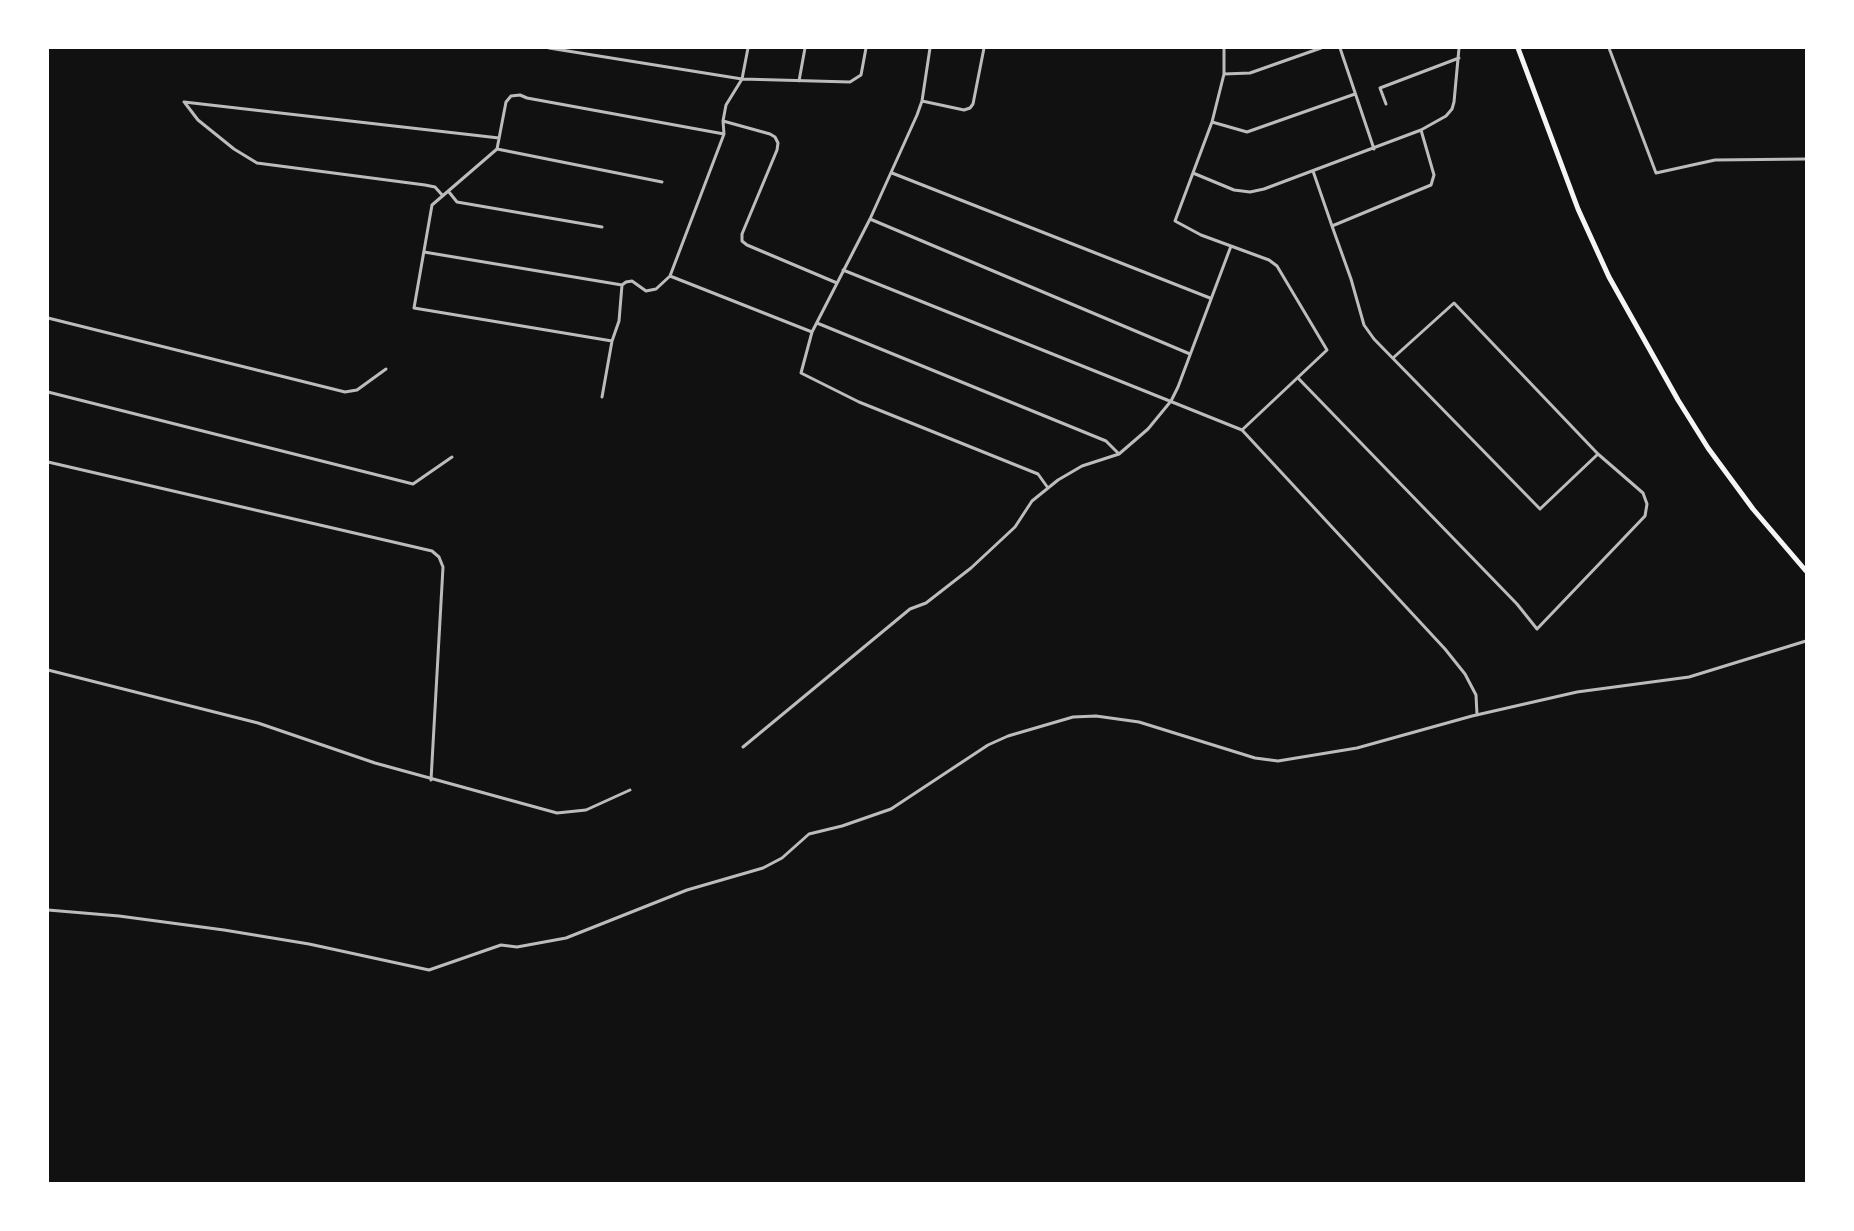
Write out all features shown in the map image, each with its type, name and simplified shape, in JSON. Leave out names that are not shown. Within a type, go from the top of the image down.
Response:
[{"type":"main road","points":[[1518,48],[1578,209],[1609,277],[1678,400],[1708,448],[1753,509],[1806,571]]},
{"type":"street","points":[[549,48],[568,49],[742,80],[799,81],[855,80],[863,70],[866,48]]},
{"type":"street","points":[[424,252],[622,285],[632,281],[646,291],[656,289],[670,276],[724,134],[723,121],[726,105],[742,80],[748,48]]},
{"type":"street","points":[[799,81],[806,48]]},
{"type":"street","points":[[930,48],[922,102],[870,219],[812,332],[801,373],[859,402],[1038,474],[1048,488]]},
{"type":"street","points":[[922,102],[964,110],[970,108],[973,104],[984,48]]},
{"type":"street","points":[[1224,48],[1224,74],[1212,122],[1174,221],[1202,235],[1269,260],[1277,266],[1327,350],[1242,430]]},
{"type":"street","points":[[1304,48],[1306,53]]},
{"type":"street","points":[[1224,74],[1250,73],[1321,48]]},
{"type":"street","points":[[1340,48],[1374,149]]},
{"type":"street","points":[[1193,174],[1234,190],[1250,192],[1374,149],[1421,130],[1446,116],[1452,109],[1459,48]]},
{"type":"street","points":[[1609,48],[1656,173],[1715,160],[1806,159]]},
{"type":"street","points":[[1386,104],[1380,88],[1459,58]]},
{"type":"street","points":[[1212,122],[1247,132],[1355,94]]},
{"type":"street","points":[[612,341],[414,308],[432,205],[497,149],[506,102],[511,96],[520,95],[527,98],[724,134]]},
{"type":"street","points":[[443,196],[435,187],[425,184],[257,164],[234,149],[198,120],[184,102],[500,138]]},
{"type":"street","points":[[723,121],[770,134],[775,137],[778,143],[777,150],[742,234],[742,240],[747,245],[837,282]]},
{"type":"street","points":[[1332,226],[1431,185],[1434,175],[1421,130]]},
{"type":"street","points":[[497,149],[662,182]]},
{"type":"street","points":[[1313,171],[1351,279],[1364,325],[1392,358],[1540,509],[1598,454]]},
{"type":"street","points":[[892,172],[1210,298]]},
{"type":"street","points":[[449,192],[457,202],[602,228]]},
{"type":"street","points":[[870,219],[1190,354]]},
{"type":"street","points":[[743,747],[822,680],[910,610],[926,602],[971,568],[1015,528],[1032,501],[1048,488],[1082,466],[1119,454],[1148,429],[1171,401],[1231,246]]},
{"type":"street","points":[[843,270],[1242,430],[1445,649],[1465,674],[1476,695],[1477,715]]},
{"type":"street","points":[[670,276],[812,332]]},
{"type":"street","points":[[602,397],[612,341],[619,322],[622,285]]},
{"type":"street","points":[[1298,378],[1517,604],[1536,630],[1645,516],[1647,504],[1643,493],[1598,454],[1454,302],[1392,358]]},
{"type":"street","points":[[48,318],[345,392],[357,390],[386,369]]},
{"type":"street","points":[[817,323],[1106,442],[1119,454]]},
{"type":"street","points":[[48,392],[413,484],[452,456]]},
{"type":"street","points":[[48,462],[432,551],[439,557],[443,567],[431,780]]},
{"type":"street","points":[[48,910],[119,916],[224,930],[309,944],[429,970],[501,945],[517,947],[566,938],[678,893],[763,868],[782,858],[809,834],[842,826],[891,809],[988,745],[1008,736],[1074,718],[1096,716],[1139,722],[1255,758],[1278,761],[1357,748],[1477,715],[1578,692],[1689,677],[1806,641]]},
{"type":"street","points":[[48,670],[258,723],[375,764],[557,814],[586,810],[630,790]]}]
